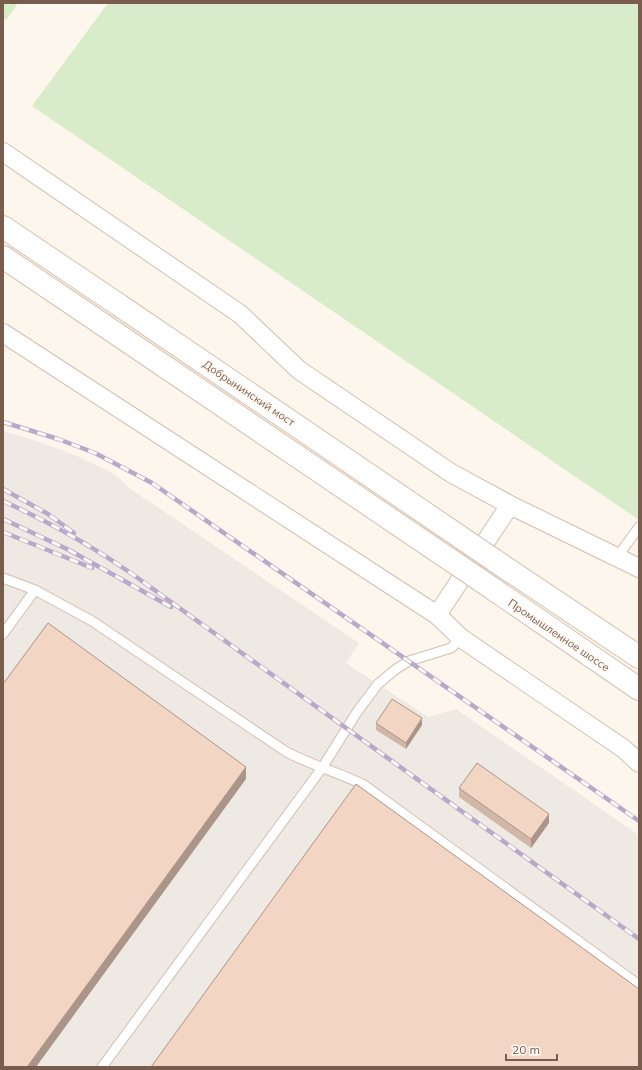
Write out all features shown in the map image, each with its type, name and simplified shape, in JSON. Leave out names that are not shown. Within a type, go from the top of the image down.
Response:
[{"type":"main road","name":"Добрынинский мост","points":[[3,227],[639,657]]},
{"type":"main road","name":"Промышленное шоссе","points":[[3,257],[639,689]]},
{"type":"street","points":[[3,152],[240,314],[300,370],[451,473],[510,505],[618,556],[639,568]]},
{"type":"street","points":[[3,332],[437,615],[461,638],[624,749],[639,763]]},
{"type":"street","points":[[437,615],[510,505]]},
{"type":"lane","points":[[618,556],[639,527]]},
{"type":"lane","points":[[3,578],[34,590],[92,620],[300,760],[350,778],[364,785],[639,985]]},
{"type":"lane","points":[[3,634],[34,590]]},
{"type":"lane","points":[[102,1067],[322,768],[357,712],[378,684],[396,669],[409,661],[451,648],[461,638]]},
{"type":"shaded area","points":[[3,431],[40,442],[77,456],[116,475],[129,488],[359,643],[346,663],[428,717],[456,709],[639,835],[639,1067],[3,1067]]},
{"type":"green space","points":[[3,3],[18,3],[6,20],[3,20]]},
{"type":"green space","points":[[108,3],[639,3],[639,520],[32,106]]},
{"type":"building","points":[[48,623],[246,767],[27,1067],[3,1067],[3,684]]},
{"type":"building","points":[[392,699],[422,718],[406,743],[376,723]]},
{"type":"building","points":[[477,763],[549,814],[531,839],[459,788]]},
{"type":"building","points":[[356,784],[639,989],[639,1067],[151,1067]]},
{"type":"railway","points":[[3,422],[58,439],[95,453],[152,483],[639,821]]},
{"type":"railway","points":[[3,489],[48,514],[74,533]]},
{"type":"railway","points":[[3,501],[71,536],[104,555],[135,576],[639,939]]},
{"type":"railway","points":[[3,519],[69,550],[171,607]]},
{"type":"railway","points":[[3,532],[92,568]]}]
